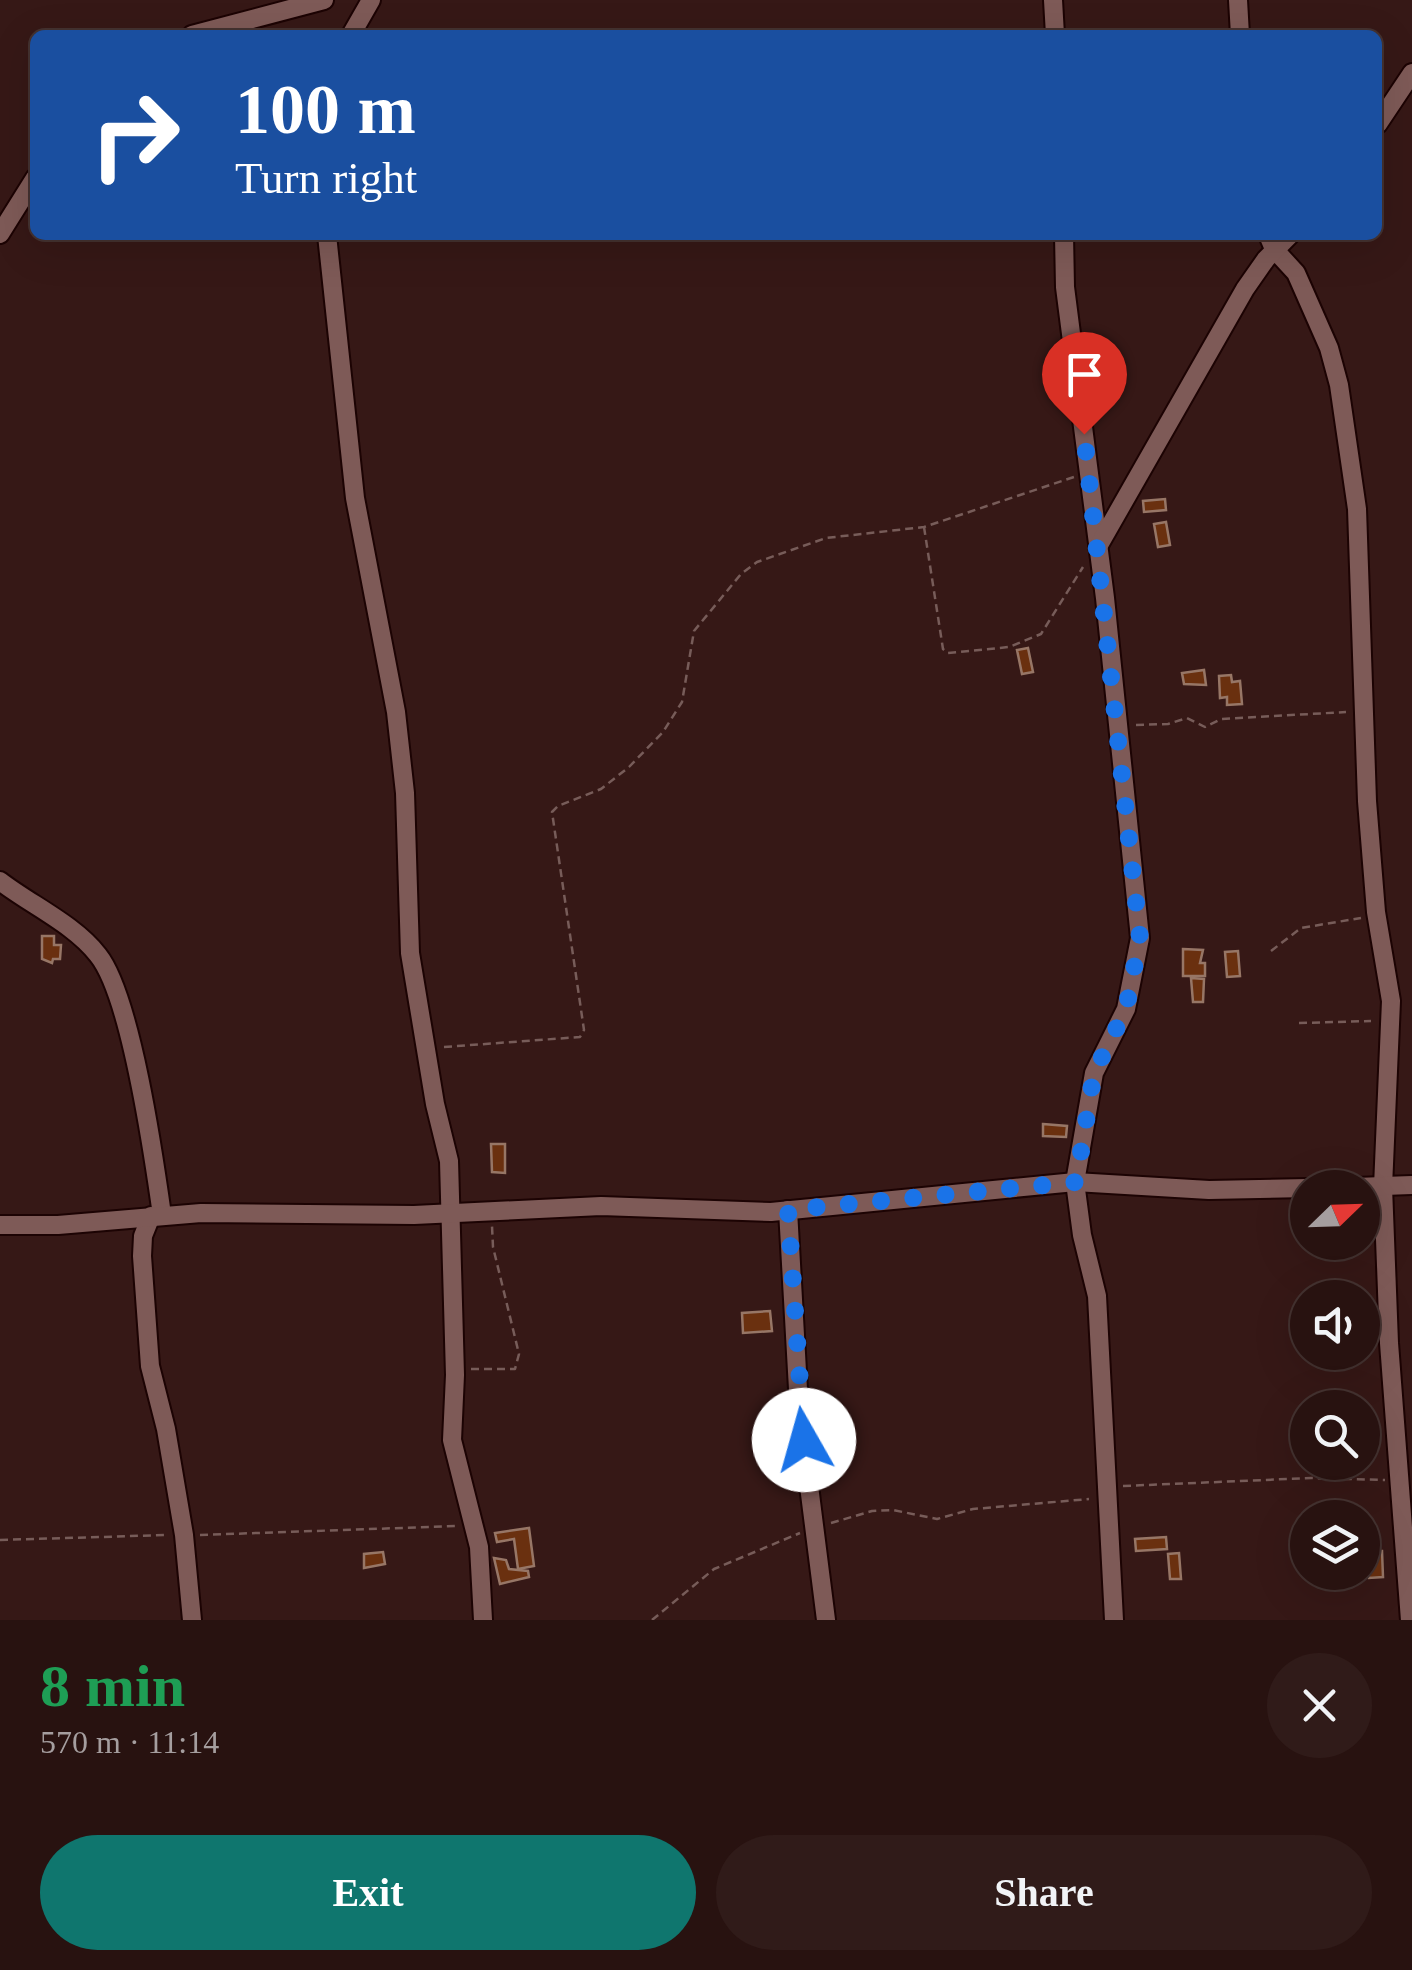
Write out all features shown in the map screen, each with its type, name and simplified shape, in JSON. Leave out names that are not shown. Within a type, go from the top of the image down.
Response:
[{"type":"street","points":[[211,30],[324,0]]},
{"type":"street","points":[[354,30],[371,0]]},
{"type":"street","points":[[1053,0],[1055,30]]},
{"type":"street","points":[[1238,0],[1240,30]]},
{"type":"street","points":[[1382,118],[1412,73]]},
{"type":"street","points":[[0,234],[30,186]]},
{"type":"street","points":[[328,240],[355,498],[396,712],[404,793],[409,937],[449,1161],[452,1440],[482,1562],[483,1620]]},
{"type":"street","points":[[1064,240],[1065,287],[1120,728],[1140,938],[1126,1009],[1094,1073],[1076,1182],[1082,1235],[1097,1296],[1114,1620]]},
{"type":"street","points":[[1098,546],[1160,434],[1195,383],[1271,242],[1303,286],[1339,385],[1357,509],[1376,912],[1388,978],[1391,1028],[1383,1187],[1389,1343],[1407,1480],[1410,1620]]},
{"type":"street","points":[[0,881],[82,937],[110,973],[154,1151],[157,1216],[143,1236],[142,1256],[150,1366],[166,1429],[184,1535],[192,1620]]},
{"type":"street","points":[[0,1225],[58,1225],[157,1216],[414,1215],[601,1206],[788,1210],[1076,1182],[1210,1190],[1290,1188]]},
{"type":"street","points":[[1380,1187],[1412,1185]]},
{"type":"street","points":[[788,1210],[799,1407],[826,1620]]},
{"type":"path","points":[[426,1048],[580,1037],[584,1030],[552,812],[601,789],[663,732],[682,702],[694,630],[741,574],[757,562],[826,538],[924,527],[1089,471]]},
{"type":"path","points":[[924,527],[933,606],[943,649],[948,653],[1009,646],[1041,634],[1098,546]]},
{"type":"path","points":[[1120,728],[1149,722],[1168,724],[1187,718],[1205,727],[1221,719],[1313,716],[1365,709]]},
{"type":"path","points":[[1271,950],[1301,928],[1376,912]]},
{"type":"path","points":[[1299,1023],[1376,1021],[1391,1028]]},
{"type":"path","points":[[454,1370],[491,1367],[508,1371],[515,1369],[518,1362],[516,1332],[493,1247],[492,1210]]},
{"type":"path","points":[[652,1620],[714,1569],[816,1527],[872,1511],[893,1510],[938,1519],[973,1509],[1110,1492],[1311,1478],[1407,1480]]},
{"type":"path","points":[[0,1540],[380,1526],[473,1527]]},
{"type":"building","points":[[1165,499],[1166,510],[1144,512],[1143,501]]},
{"type":"building","points":[[1166,522],[1170,545],[1158,547],[1154,524]]},
{"type":"building","points":[[1028,648],[1033,672],[1022,674],[1017,650]]},
{"type":"building","points":[[1204,670],[1206,685],[1184,684],[1182,673]]},
{"type":"building","points":[[1231,675],[1232,682],[1240,681],[1242,704],[1227,705],[1227,697],[1220,698],[1219,676]]},
{"type":"building","points":[[42,936],[54,936],[54,945],[61,945],[60,959],[53,959],[52,963],[42,959]]},
{"type":"building","points":[[1183,949],[1203,950],[1200,963],[1205,963],[1205,976],[1183,976]]},
{"type":"building","points":[[1238,951],[1240,976],[1227,977],[1225,952]]},
{"type":"building","points":[[1191,978],[1204,979],[1203,1002],[1193,1002]]},
{"type":"building","points":[[1043,1124],[1067,1126],[1066,1137],[1043,1136]]},
{"type":"building","points":[[491,1144],[505,1144],[505,1173],[492,1172]]},
{"type":"building","points":[[770,1311],[772,1331],[743,1333],[742,1313]]},
{"type":"building","points":[[529,1528],[534,1566],[518,1569],[514,1539],[497,1542],[495,1533]]},
{"type":"building","points":[[1166,1537],[1167,1549],[1136,1551],[1135,1539]]},
{"type":"building","points":[[1380,1551],[1382,1551],[1380,1577]]},
{"type":"building","points":[[383,1552],[385,1564],[364,1568],[364,1554]]},
{"type":"building","points":[[1179,1553],[1181,1579],[1170,1579],[1168,1554]]},
{"type":"building","points":[[494,1558],[506,1560],[509,1569],[528,1571],[529,1577],[500,1584]]},
{"type":"route","points":[[804,1440],[788,1210],[1076,1182],[1094,1073],[1126,1009],[1137,969],[1140,938],[1106,598],[1084,434]]}]
